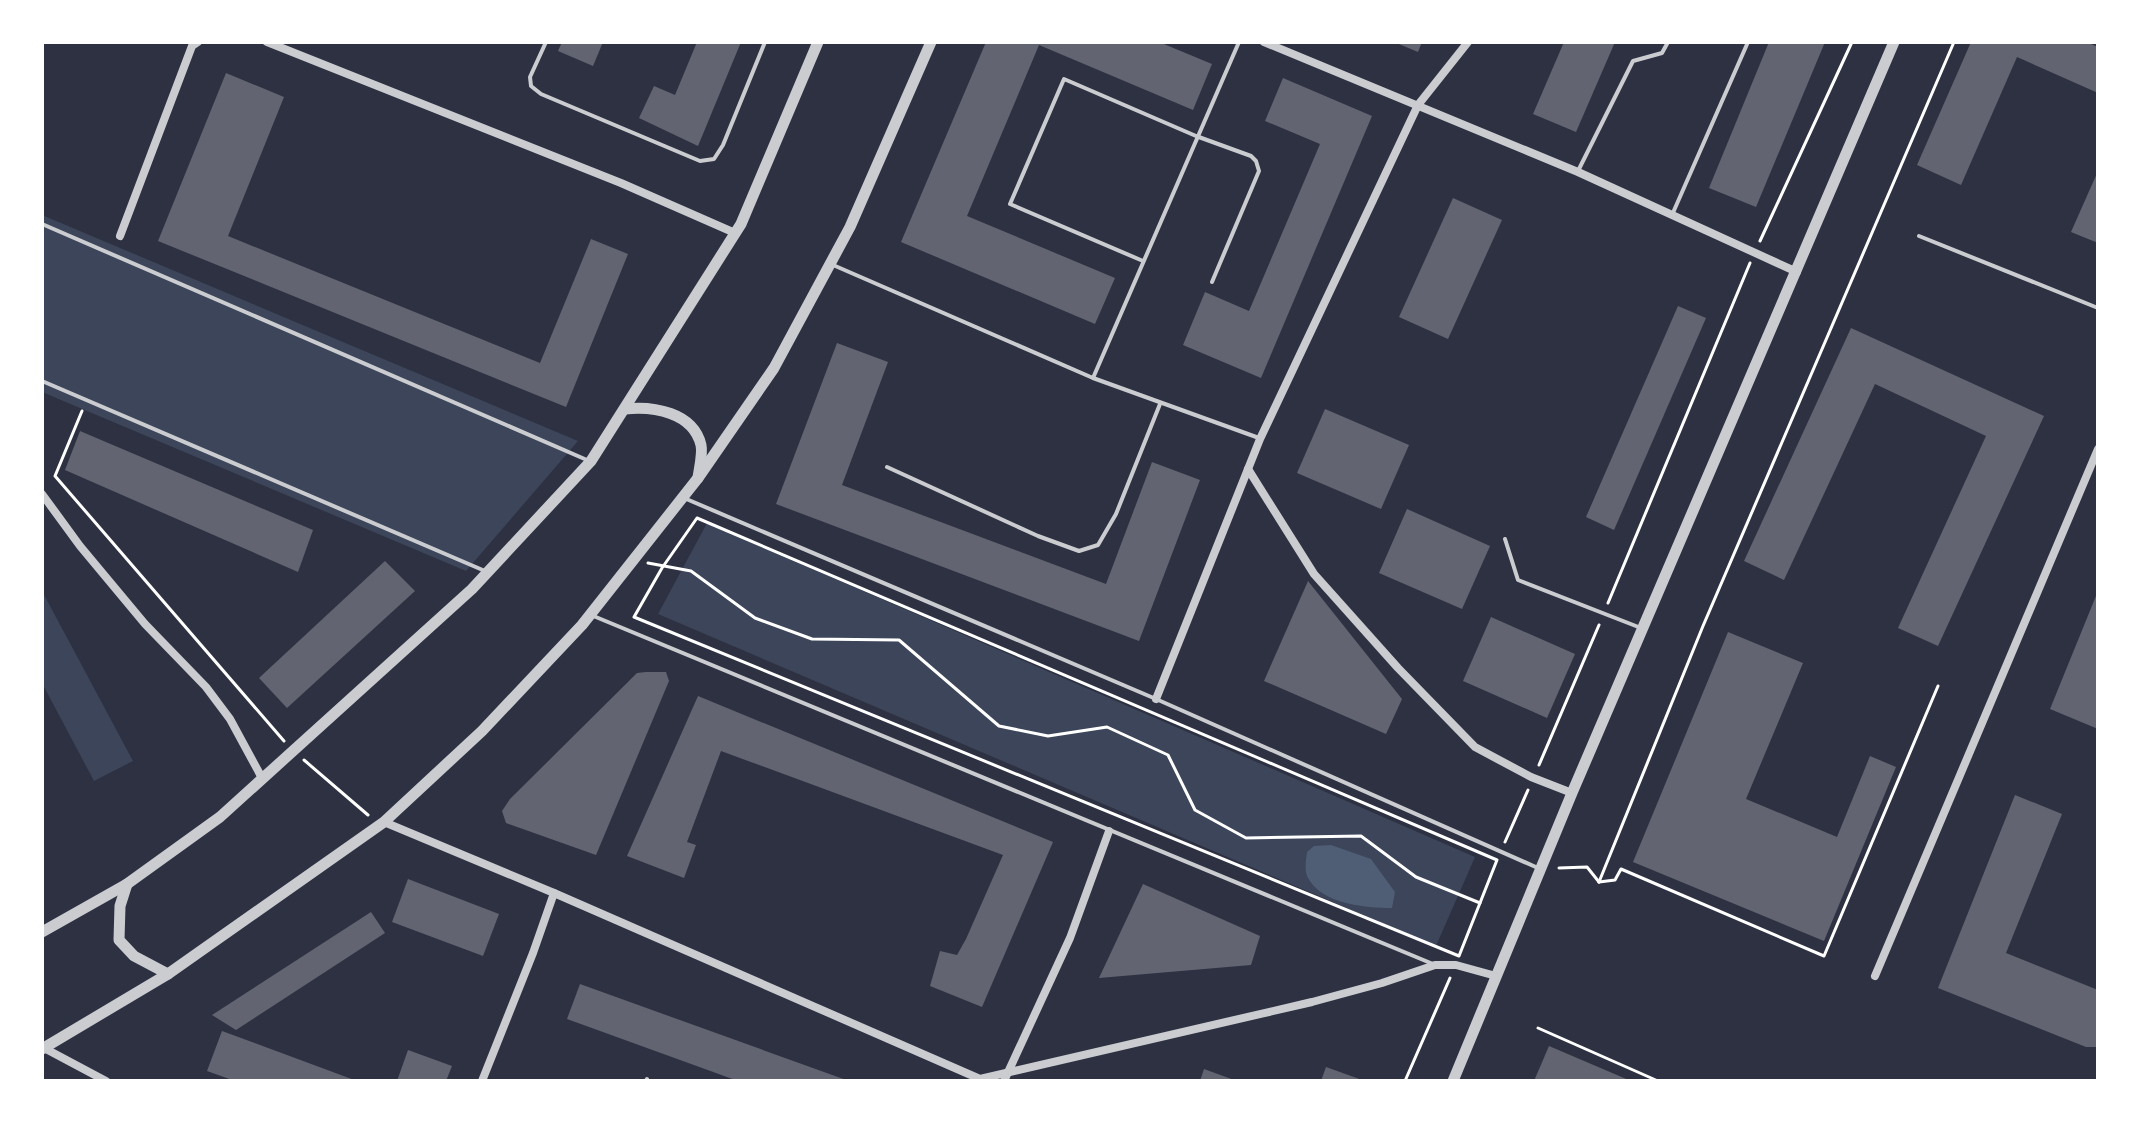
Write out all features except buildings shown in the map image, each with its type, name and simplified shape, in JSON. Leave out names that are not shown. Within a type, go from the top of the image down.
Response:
[{"type":"street","points":[[120,236],[192,46],[198,42]]},
{"type":"street","points":[[267,42],[621,183],[735,233]]},
{"type":"street","points":[[42,932],[127,884],[220,817],[472,589],[591,461],[735,233],[818,42]]},
{"type":"street","points":[[43,1049],[168,974],[382,824],[482,731],[590,614],[684,498],[774,368],[850,227],[931,42]]},
{"type":"street","points":[[1264,42],[1578,172],[1797,272]]},
{"type":"street","points":[[1156,699],[1260,439],[1418,105],[1468,42]]},
{"type":"street","points":[[1453,1081],[1572,793],[1894,42]]},
{"type":"street","points":[[625,409],[666,411],[680,417],[691,428],[701,446],[698,478]]},
{"type":"street","points":[[1875,976],[2098,449]]},
{"type":"street","points":[[1248,469],[1314,574],[1398,668],[1475,747],[1533,779],[1572,793]]},
{"type":"street","points":[[42,494],[80,546],[145,624],[206,687],[230,719],[262,778]]},
{"type":"street","points":[[382,824],[554,893],[980,1079],[1006,1078],[1312,1002],[1458,960],[1496,976]]},
{"type":"street","points":[[1006,1078],[1070,938],[1109,831]]},
{"type":"street","points":[[127,884],[120,906],[119,940],[134,956],[168,974]]},
{"type":"street","points":[[482,1081],[554,893]]},
{"type":"street","points":[[43,1049],[106,1081]]},
{"type":"lane","points":[[546,42],[530,77],[531,86],[541,94],[700,161],[714,159],[723,145],[765,42]]},
{"type":"lane","points":[[1093,378],[1239,42]]},
{"type":"lane","points":[[1578,172],[1633,61],[1662,53],[1668,42]]},
{"type":"lane","points":[[1672,215],[1748,42]]},
{"type":"lane","points":[[1143,261],[1010,204],[1064,79],[1196,136],[1251,156],[1256,161],[1259,171],[1212,282]]},
{"type":"lane","points":[[42,224],[591,461]]},
{"type":"lane","points":[[1919,236],[2098,308]]},
{"type":"lane","points":[[830,264],[1093,378],[1260,439]]},
{"type":"lane","points":[[42,381],[488,572]]},
{"type":"lane","points":[[887,467],[1038,536],[1079,551],[1098,545],[1116,514],[1160,404]]},
{"type":"lane","points":[[684,498],[1156,699],[1540,869]]},
{"type":"lane","points":[[1505,539],[1518,580],[1643,629]]},
{"type":"lane","points":[[590,614],[1435,965]]},
{"type":"path","points":[[1405,1081],[1754,253],[1852,42]]},
{"type":"path","points":[[1599,882],[1703,626],[1954,42]]},
{"type":"path","points":[[86,400],[55,476],[293,751],[382,824]]},
{"type":"path","points":[[1458,960],[634,617],[662,568],[697,518],[1497,860]]},
{"type":"path","points":[[635,559],[662,568],[691,571],[755,618],[812,639],[899,640],[999,726],[1048,736],[1107,727],[1168,755],[1195,810],[1246,838],[1361,836],[1416,877],[1480,903]]},
{"type":"path","points":[[1599,882],[1615,880],[1621,869],[1824,956],[1938,686]]},
{"type":"path","points":[[1540,869],[1587,867],[1599,882]]},
{"type":"path","points":[[1538,1028],[1658,1081]]},
{"type":"shaded area","points":[[42,215],[578,441],[466,571],[42,392]]},
{"type":"shaded area","points":[[707,523],[1475,857],[1436,946],[658,614]]},
{"type":"shaded area","points":[[42,591],[133,761],[94,781],[42,683]]},
{"type":"shaded area","points":[[1331,845],[1371,859],[1395,892],[1392,908],[1345,903],[1323,894],[1315,887],[1306,872],[1307,852],[1314,846]]}]
